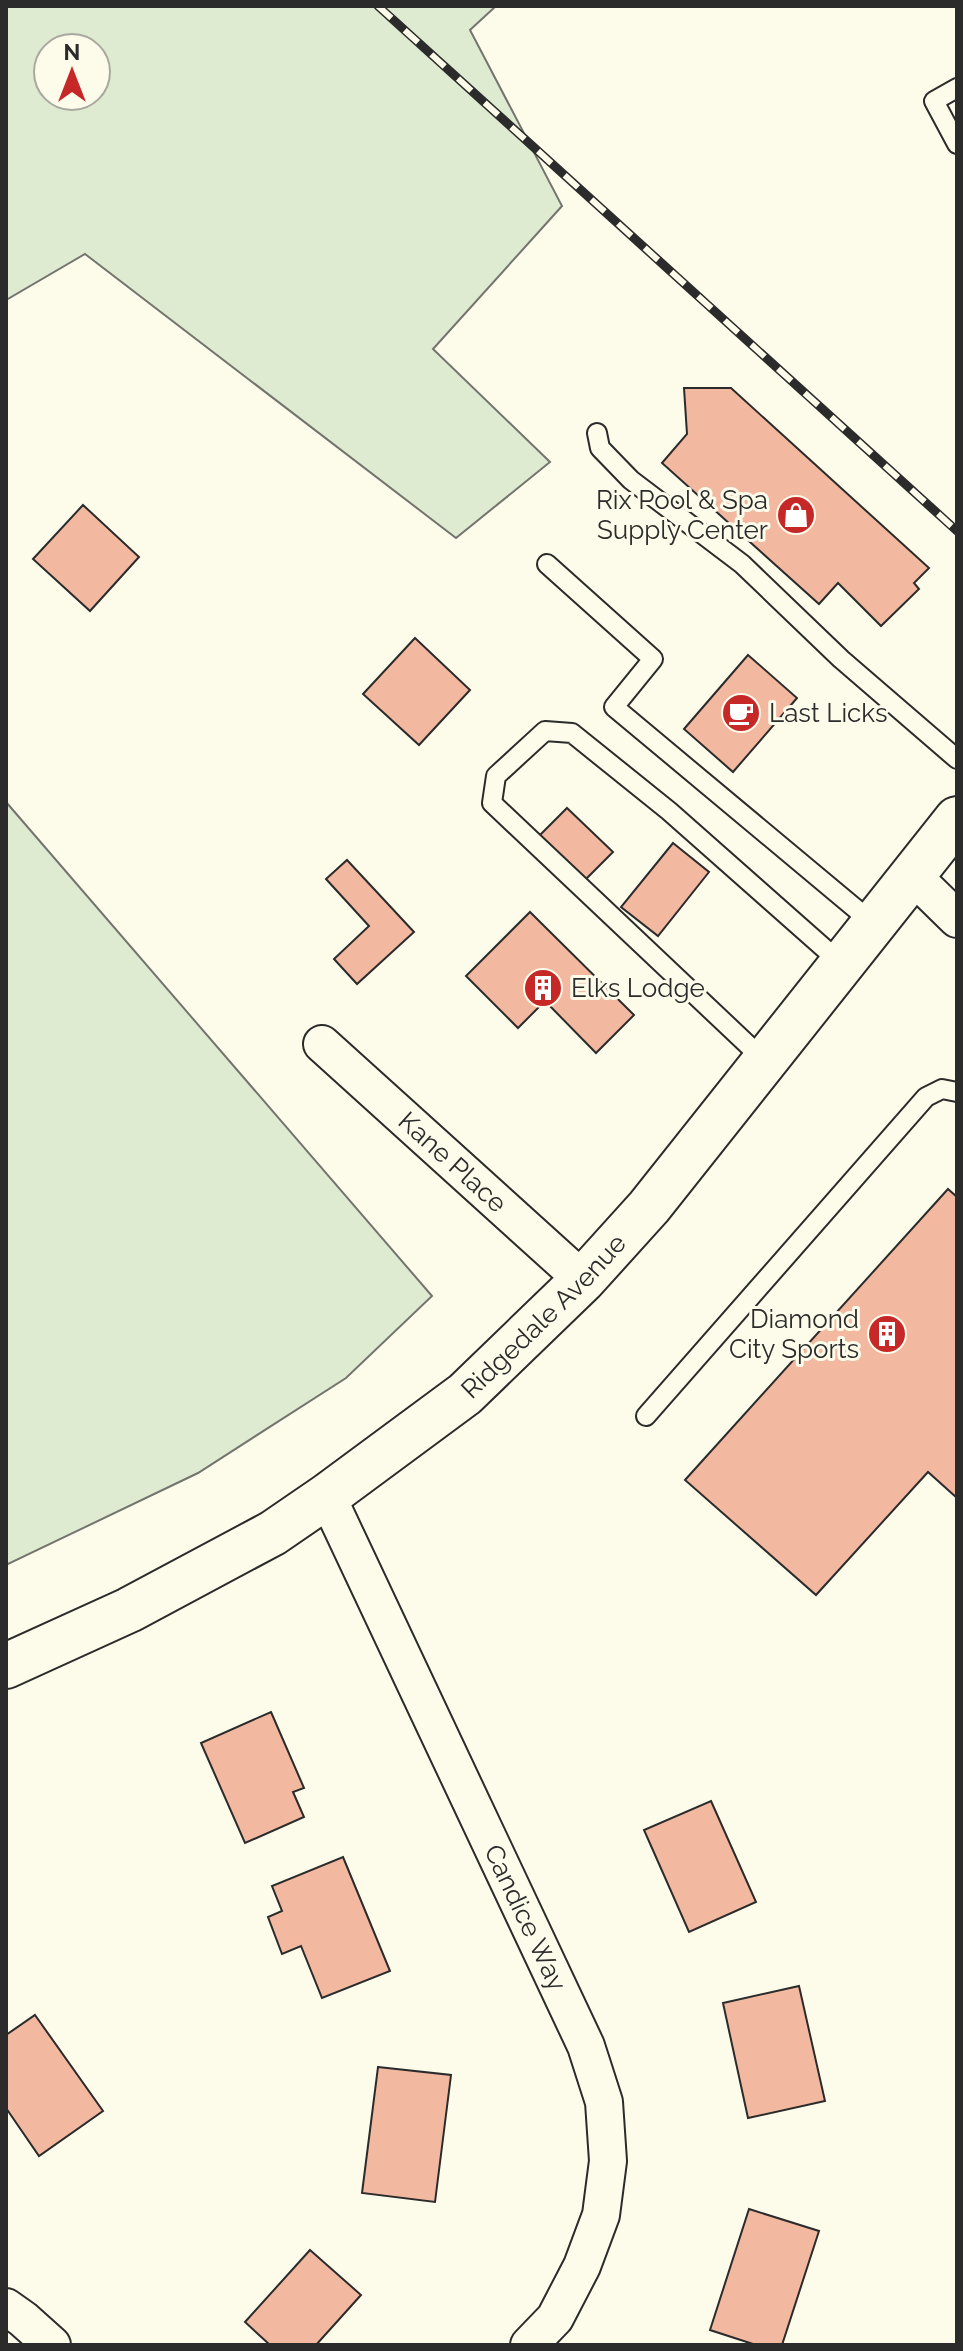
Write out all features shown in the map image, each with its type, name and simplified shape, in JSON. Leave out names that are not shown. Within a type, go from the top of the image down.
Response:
[{"type":"main road","name":"Ridgedale Avenue","points":[[6,1666],[129,1610],[273,1533],[465,1394],[583,1280],[649,1207],[957,819]]},
{"type":"street","points":[[912,875],[957,919]]},
{"type":"street","name":"Kane Place","points":[[322,1044],[583,1280]]},
{"type":"street","name":"Candice Way","points":[[327,1496],[586,2046],[604,2102],[608,2161],[601,2215],[582,2266],[555,2318],[529,2345]]},
{"type":"street","points":[[6,2307],[52,2345]]},
{"type":"lane","points":[[957,88],[934,101],[957,144]]},
{"type":"lane","points":[[597,433],[600,448],[631,480],[742,564],[841,659],[957,759]]},
{"type":"lane","points":[[547,564],[653,659],[614,707],[874,924]]},
{"type":"lane","points":[[765,1061],[492,803],[496,776],[545,731],[572,733],[669,811],[842,964]]},
{"type":"lane","points":[[646,1416],[926,1097],[942,1089],[957,1092]]},
{"type":"green space","points":[[6,6],[496,6],[470,30],[562,206],[433,349],[550,462],[456,538],[85,254],[6,300]]},
{"type":"green space","points":[[6,802],[432,1296],[346,1378],[198,1473],[6,1565]]},
{"type":"building","name":"Rix Pool & Spa Supply Center","points":[[684,388],[731,388],[929,568],[914,583],[919,589],[881,626],[838,583],[819,604],[662,463],[687,434]]},
{"type":"building","points":[[83,505],[139,557],[90,611],[33,559]]},
{"type":"building","points":[[415,638],[470,690],[419,745],[363,694]]},
{"type":"building","name":"Last Licks","points":[[748,655],[797,698],[733,772],[684,729]]},
{"type":"building","points":[[567,808],[613,852],[582,883],[536,839]]},
{"type":"building","points":[[673,843],[709,872],[658,936],[621,907]]},
{"type":"building","points":[[347,860],[414,932],[357,984],[334,959],[369,926],[326,879]]},
{"type":"building","name":"Elks Lodge","points":[[530,912],[634,1015],[596,1053],[545,1001],[518,1028],[466,976]]},
{"type":"building","name":"Diamond City Sports","points":[[948,1189],[957,1197],[957,1498],[928,1472],[816,1595],[685,1480]]},
{"type":"building","points":[[271,1712],[304,1788],[293,1792],[304,1817],[245,1843],[201,1743]]},
{"type":"building","points":[[711,1801],[756,1902],[689,1932],[644,1830]]},
{"type":"building","points":[[343,1857],[390,1971],[322,1998],[301,1946],[282,1954],[268,1917],[282,1911],[272,1886]]},
{"type":"building","points":[[799,1986],[825,2101],[748,2118],[723,2003]]},
{"type":"building","points":[[35,2015],[103,2111],[39,2156],[6,2108],[6,2035]]},
{"type":"building","points":[[378,2067],[451,2075],[435,2202],[362,2193]]},
{"type":"building","points":[[749,2209],[819,2231],[782,2345],[756,2345],[710,2330]]},
{"type":"building","points":[[310,2250],[361,2295],[316,2345],[270,2345],[245,2322]]},
{"type":"railway","points":[[378,6],[957,531]]},
{"type":"place","name":"Rix Pool & Spa Supply Center","points":[[796,515]]},
{"type":"place","name":"Last Licks","points":[[741,713]]},
{"type":"place","name":"Elks Lodge","points":[[543,988]]},
{"type":"place","name":"Diamond City Sports","points":[[887,1334]]}]
